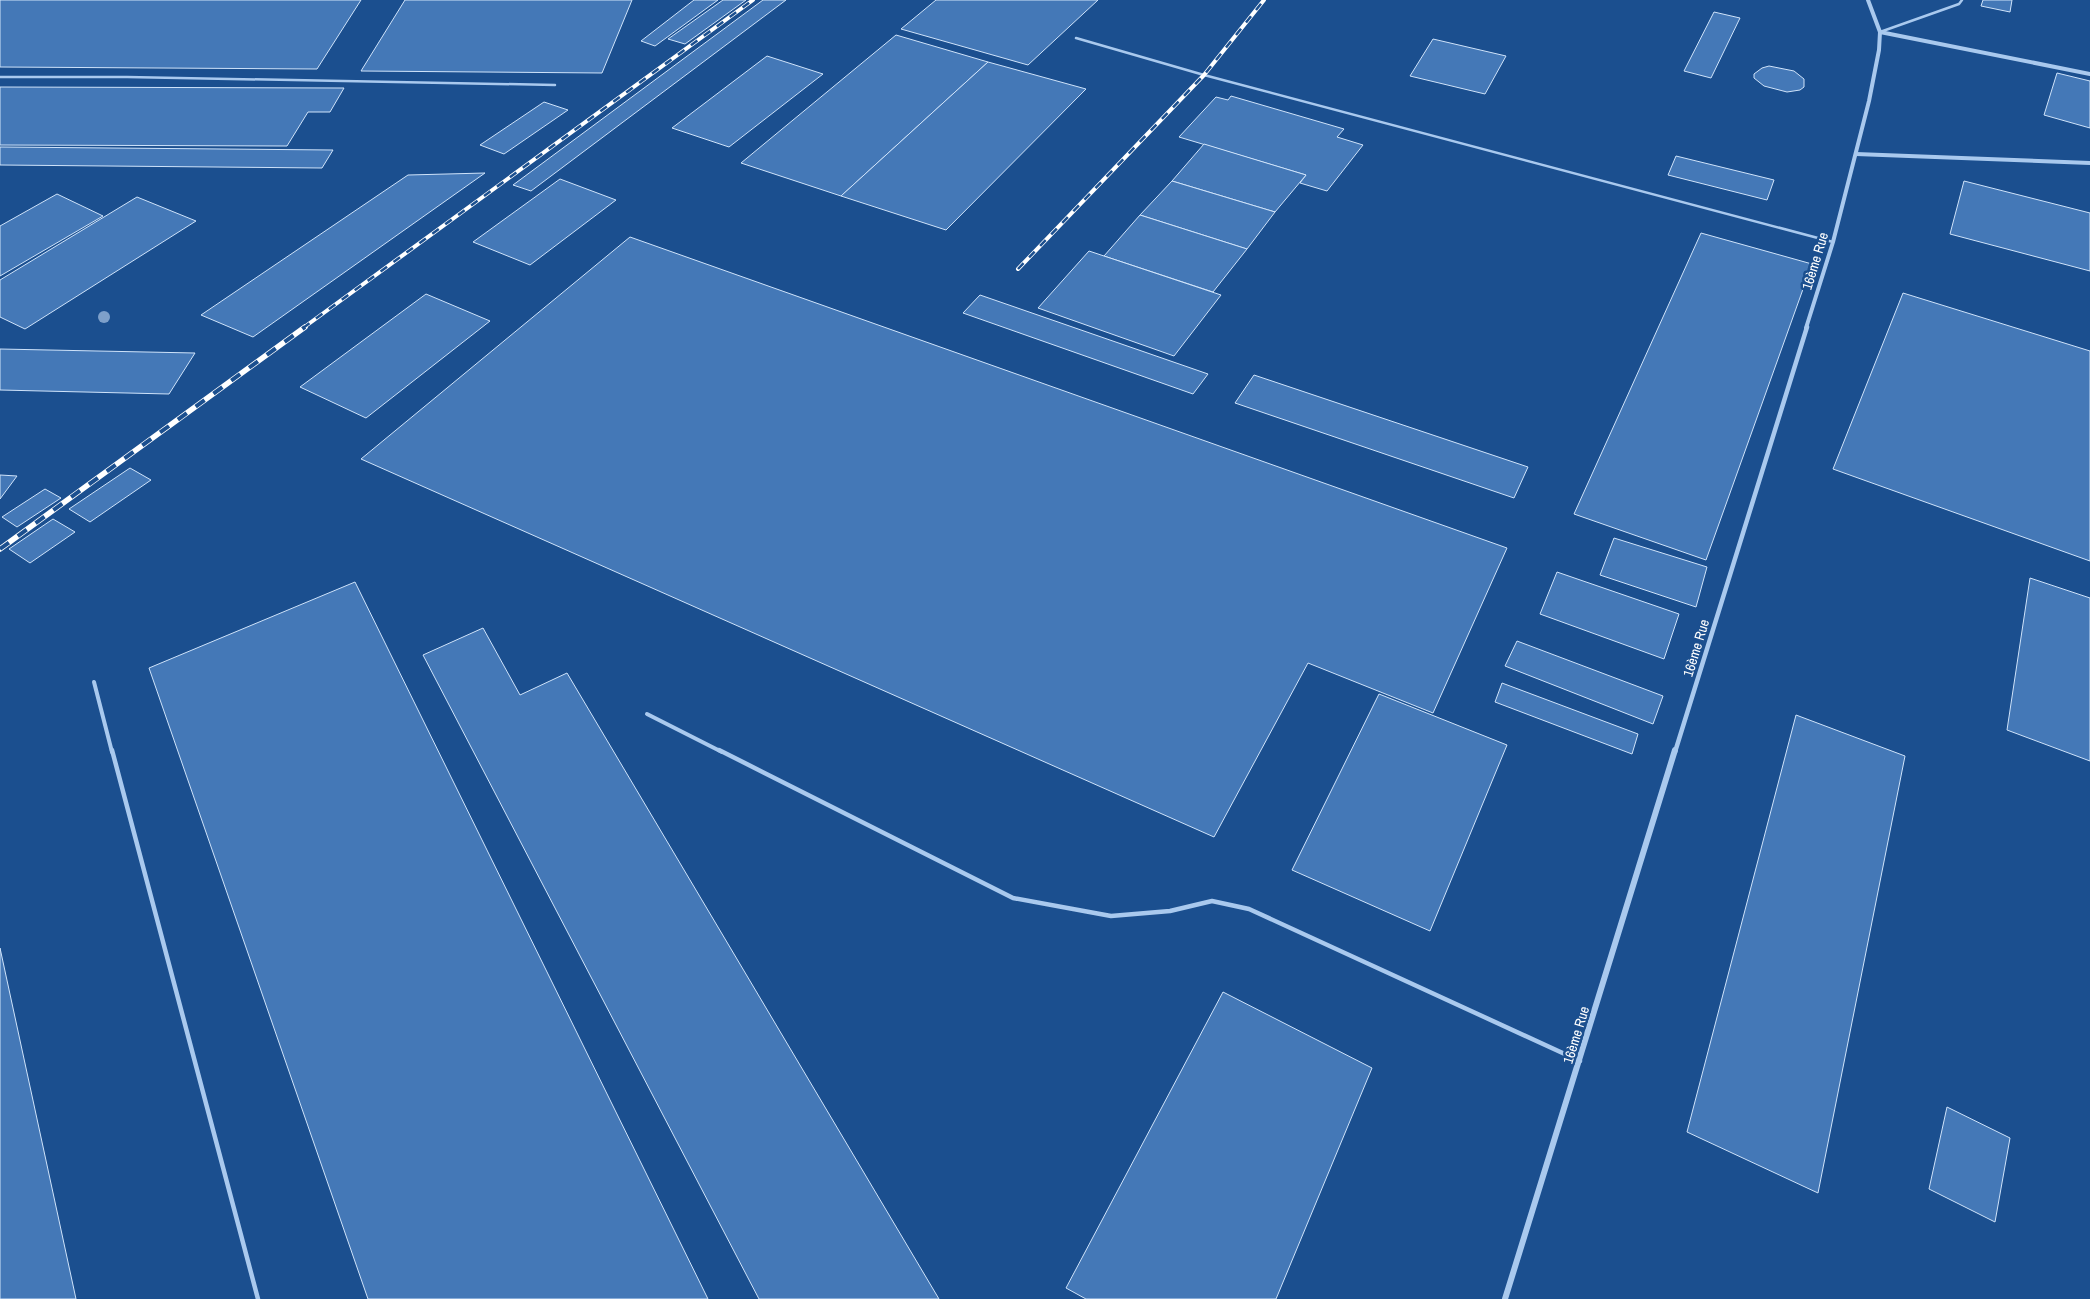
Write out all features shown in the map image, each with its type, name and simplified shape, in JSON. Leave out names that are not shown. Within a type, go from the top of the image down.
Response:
[{"type":"street","name":"16ème Rue","points":[[1505,1299],[1833,242],[1878,59],[1880,32],[1868,0]]},
{"type":"street","points":[[1880,32],[2090,74]]},
{"type":"street","points":[[1856,154],[2090,162]]},
{"type":"lane","points":[[1880,32],[1959,4],[1962,0]]},
{"type":"lane","points":[[1076,38],[1204,75],[1833,242]]},
{"type":"lane","points":[[0,77],[555,85]]},
{"type":"lane","points":[[94,682],[258,1299]]},
{"type":"lane","points":[[647,714],[1013,898],[1111,916],[1170,911],[1212,901],[1249,909],[1580,1061]]},
{"type":"building","points":[[0,0],[361,0],[317,69],[0,67]]},
{"type":"building","points":[[405,0],[632,0],[602,73],[361,71]]},
{"type":"building","points":[[694,0],[718,0],[655,46],[641,41]]},
{"type":"building","points":[[723,0],[746,0],[685,44],[668,39]]},
{"type":"building","points":[[763,0],[786,0],[531,191],[513,185]]},
{"type":"building","points":[[936,0],[1098,0],[1028,65],[901,29]]},
{"type":"building","points":[[1983,0],[2012,0],[2010,12],[1981,6]]},
{"type":"building","points":[[1714,12],[1740,18],[1711,78],[1684,71]]},
{"type":"building","points":[[896,35],[988,62],[841,196],[741,163]]},
{"type":"building","points":[[1433,39],[1506,56],[1485,94],[1410,76]]},
{"type":"building","points":[[767,56],[823,74],[729,147],[672,128]]},
{"type":"building","points":[[988,62],[1086,89],[946,230],[841,196]]},
{"type":"building","points":[[1769,66],[1794,71],[1804,79],[1804,87],[1800,90],[1787,92],[1764,86],[1754,78],[1754,74],[1762,68]]},
{"type":"building","points":[[2057,73],[2090,81],[2090,128],[2044,115]]},
{"type":"building","points":[[0,87],[344,88],[330,112],[308,112],[287,146],[0,145]]},
{"type":"building","points":[[1231,96],[1344,129],[1337,137],[1363,145],[1327,191],[1300,183],[1306,175],[1179,137],[1216,97],[1228,100]]},
{"type":"building","points":[[544,102],[568,110],[504,154],[480,145]]},
{"type":"building","points":[[1204,144],[1306,175],[1275,212],[1172,181]]},
{"type":"building","points":[[0,147],[333,150],[322,168],[0,165]]},
{"type":"building","points":[[1676,156],[1774,180],[1767,200],[1668,175]]},
{"type":"building","points":[[485,173],[253,337],[201,315],[408,175]]},
{"type":"building","points":[[560,179],[616,200],[530,265],[473,242]]},
{"type":"building","points":[[1172,181],[1275,212],[1247,249],[1140,215]]},
{"type":"building","points":[[1964,181],[2090,213],[2090,271],[1950,234]]},
{"type":"building","points":[[57,194],[103,216],[0,276],[0,226]]},
{"type":"building","points":[[137,197],[196,221],[25,329],[0,317],[0,280]]},
{"type":"building","points":[[1140,215],[1247,249],[1213,292],[1104,256]]},
{"type":"building","points":[[1701,233],[1812,264],[1706,560],[1574,514]]},
{"type":"building","points":[[630,237],[1507,548],[1433,713],[1308,663],[1214,837],[361,459]]},
{"type":"building","points":[[1089,251],[1221,295],[1174,356],[1038,308]]},
{"type":"building","points":[[1903,293],[2090,351],[2090,561],[1833,469]]},
{"type":"building","points":[[426,294],[490,321],[366,418],[300,387]]},
{"type":"building","points":[[980,295],[1208,374],[1193,394],[963,313]]},
{"type":"building","points":[[0,349],[195,353],[169,394],[0,390]]},
{"type":"building","points":[[1254,375],[1528,467],[1514,498],[1235,403]]},
{"type":"building","points":[[130,468],[151,480],[90,522],[69,509]]},
{"type":"building","points":[[0,475],[17,476],[0,499]]},
{"type":"building","points":[[45,489],[61,498],[17,527],[2,517]]},
{"type":"building","points":[[53,519],[75,532],[30,563],[9,549]]},
{"type":"building","points":[[1614,538],[1707,567],[1696,607],[1600,575]]},
{"type":"building","points":[[1557,572],[1679,614],[1664,659],[1540,614]]},
{"type":"building","points":[[2030,578],[2090,598],[2090,761],[2007,730]]},
{"type":"building","points":[[355,582],[708,1299],[368,1299],[149,668]]},
{"type":"building","points":[[483,628],[520,695],[567,673],[939,1299],[759,1299],[423,655]]},
{"type":"building","points":[[1517,641],[1663,696],[1653,724],[1505,666]]},
{"type":"building","points":[[1502,683],[1638,734],[1632,754],[1495,702]]},
{"type":"building","points":[[1379,694],[1507,745],[1430,931],[1292,870]]},
{"type":"building","points":[[1796,715],[1905,756],[1818,1193],[1687,1132]]},
{"type":"building","points":[[0,948],[76,1299],[0,1299]]},
{"type":"building","points":[[1223,992],[1372,1068],[1276,1299],[1086,1299],[1066,1288]]},
{"type":"building","points":[[1947,1107],[2010,1138],[1995,1222],[1929,1189]]},
{"type":"railway","points":[[303,328],[753,0]]},
{"type":"railway","points":[[1018,269],[1204,75],[1264,0]]},
{"type":"railway","points":[[0,549],[305,327]]}]
